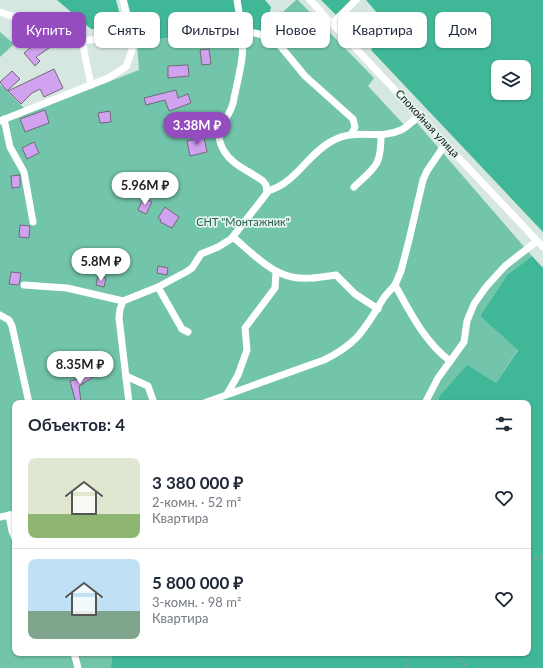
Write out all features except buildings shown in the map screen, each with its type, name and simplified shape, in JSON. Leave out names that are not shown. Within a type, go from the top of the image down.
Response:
[{"type":"street","points":[[123,0],[126,12]]},
{"type":"street","points":[[237,0],[239,12]]},
{"type":"street","name":"Спокойная улица","points":[[310,0],[420,114],[543,248]]},
{"type":"street","points":[[333,23],[356,0]]},
{"type":"street","points":[[0,12],[12,16]]},
{"type":"street","points":[[253,33],[277,42],[305,76],[353,119],[355,127],[352,134]]},
{"type":"street","points":[[83,48],[91,85]]},
{"type":"street","points":[[33,222],[24,172],[10,147],[2,120],[119,73],[126,67],[132,48]]},
{"type":"street","points":[[24,285],[67,288],[123,301],[158,287],[192,268],[201,254],[224,244],[233,237],[265,197],[267,191],[263,181],[240,167],[228,156],[220,142],[220,128],[232,104],[240,68],[242,48]]},
{"type":"street","points":[[267,191],[276,189],[285,183],[324,145],[343,136],[352,134],[381,135],[401,130],[420,114]]},
{"type":"street","points":[[354,187],[379,161],[381,135]]},
{"type":"street","points":[[212,400],[324,360],[340,352],[364,330],[386,295],[395,284],[401,271],[423,180],[427,171],[446,143]]},
{"type":"street","points":[[233,237],[276,272],[292,277],[312,279],[336,275],[355,294],[378,309]]},
{"type":"street","points":[[427,400],[438,378],[464,342],[467,321],[474,304],[504,266],[537,241]]},
{"type":"street","points":[[227,394],[238,375],[247,350],[245,328],[275,288],[276,272]]},
{"type":"street","points":[[395,284],[428,340],[436,350],[450,361]]},
{"type":"street","points":[[158,287],[182,329],[188,332]]},
{"type":"street","points":[[123,301],[119,318],[129,400]]},
{"type":"street","points":[[0,315],[9,320],[12,326],[29,400]]},
{"type":"street","points":[[126,376],[148,386],[153,400]]},
{"type":"street","points":[[0,517],[12,515],[12,531]]},
{"type":"street","points":[[75,656],[78,668]]},
{"type":"path","points":[[531,559],[543,557]]},
{"type":"path","points":[[405,656],[407,668]]},
{"type":"path","points":[[454,656],[469,668]]},
{"type":"green space","points":[[57,0],[116,0],[119,12],[94,12],[94,29],[91,29],[86,25],[86,12],[71,12]]},
{"type":"green space","points":[[127,0],[265,0],[271,7],[270,12],[261,12],[261,30],[259,34],[253,33],[253,12],[168,12],[168,38],[160,39],[160,12],[130,12]]},
{"type":"green space","name":"СНТ \"Монтажник\"","points":[[296,0],[298,0],[310,12],[283,12]]},
{"type":"green space","points":[[321,0],[351,0],[338,12],[336,15]]},
{"type":"green space","points":[[366,0],[543,0],[543,232],[371,50],[373,48],[427,48],[427,12],[376,12]]},
{"type":"green space","points":[[0,32],[12,42],[12,46],[0,57]]},
{"type":"green space","name":"СНТ \"Монтажник\"","points":[[261,32],[261,48],[330,48],[330,33],[338,41],[338,48],[345,48],[374,78],[368,86],[407,128],[417,123],[532,256],[507,275],[480,316],[518,349],[496,383],[439,397],[438,400],[12,400],[12,656],[112,656],[111,668],[0,668],[0,84],[29,113],[139,70],[137,48],[160,48],[160,39],[168,38],[168,48],[253,48],[253,33],[259,34]]},
{"type":"green space","points":[[532,256],[543,268],[543,668],[111,668],[112,656],[531,656],[531,400],[438,400],[439,397],[467,365],[496,383],[518,350],[480,316],[507,275]]}]
